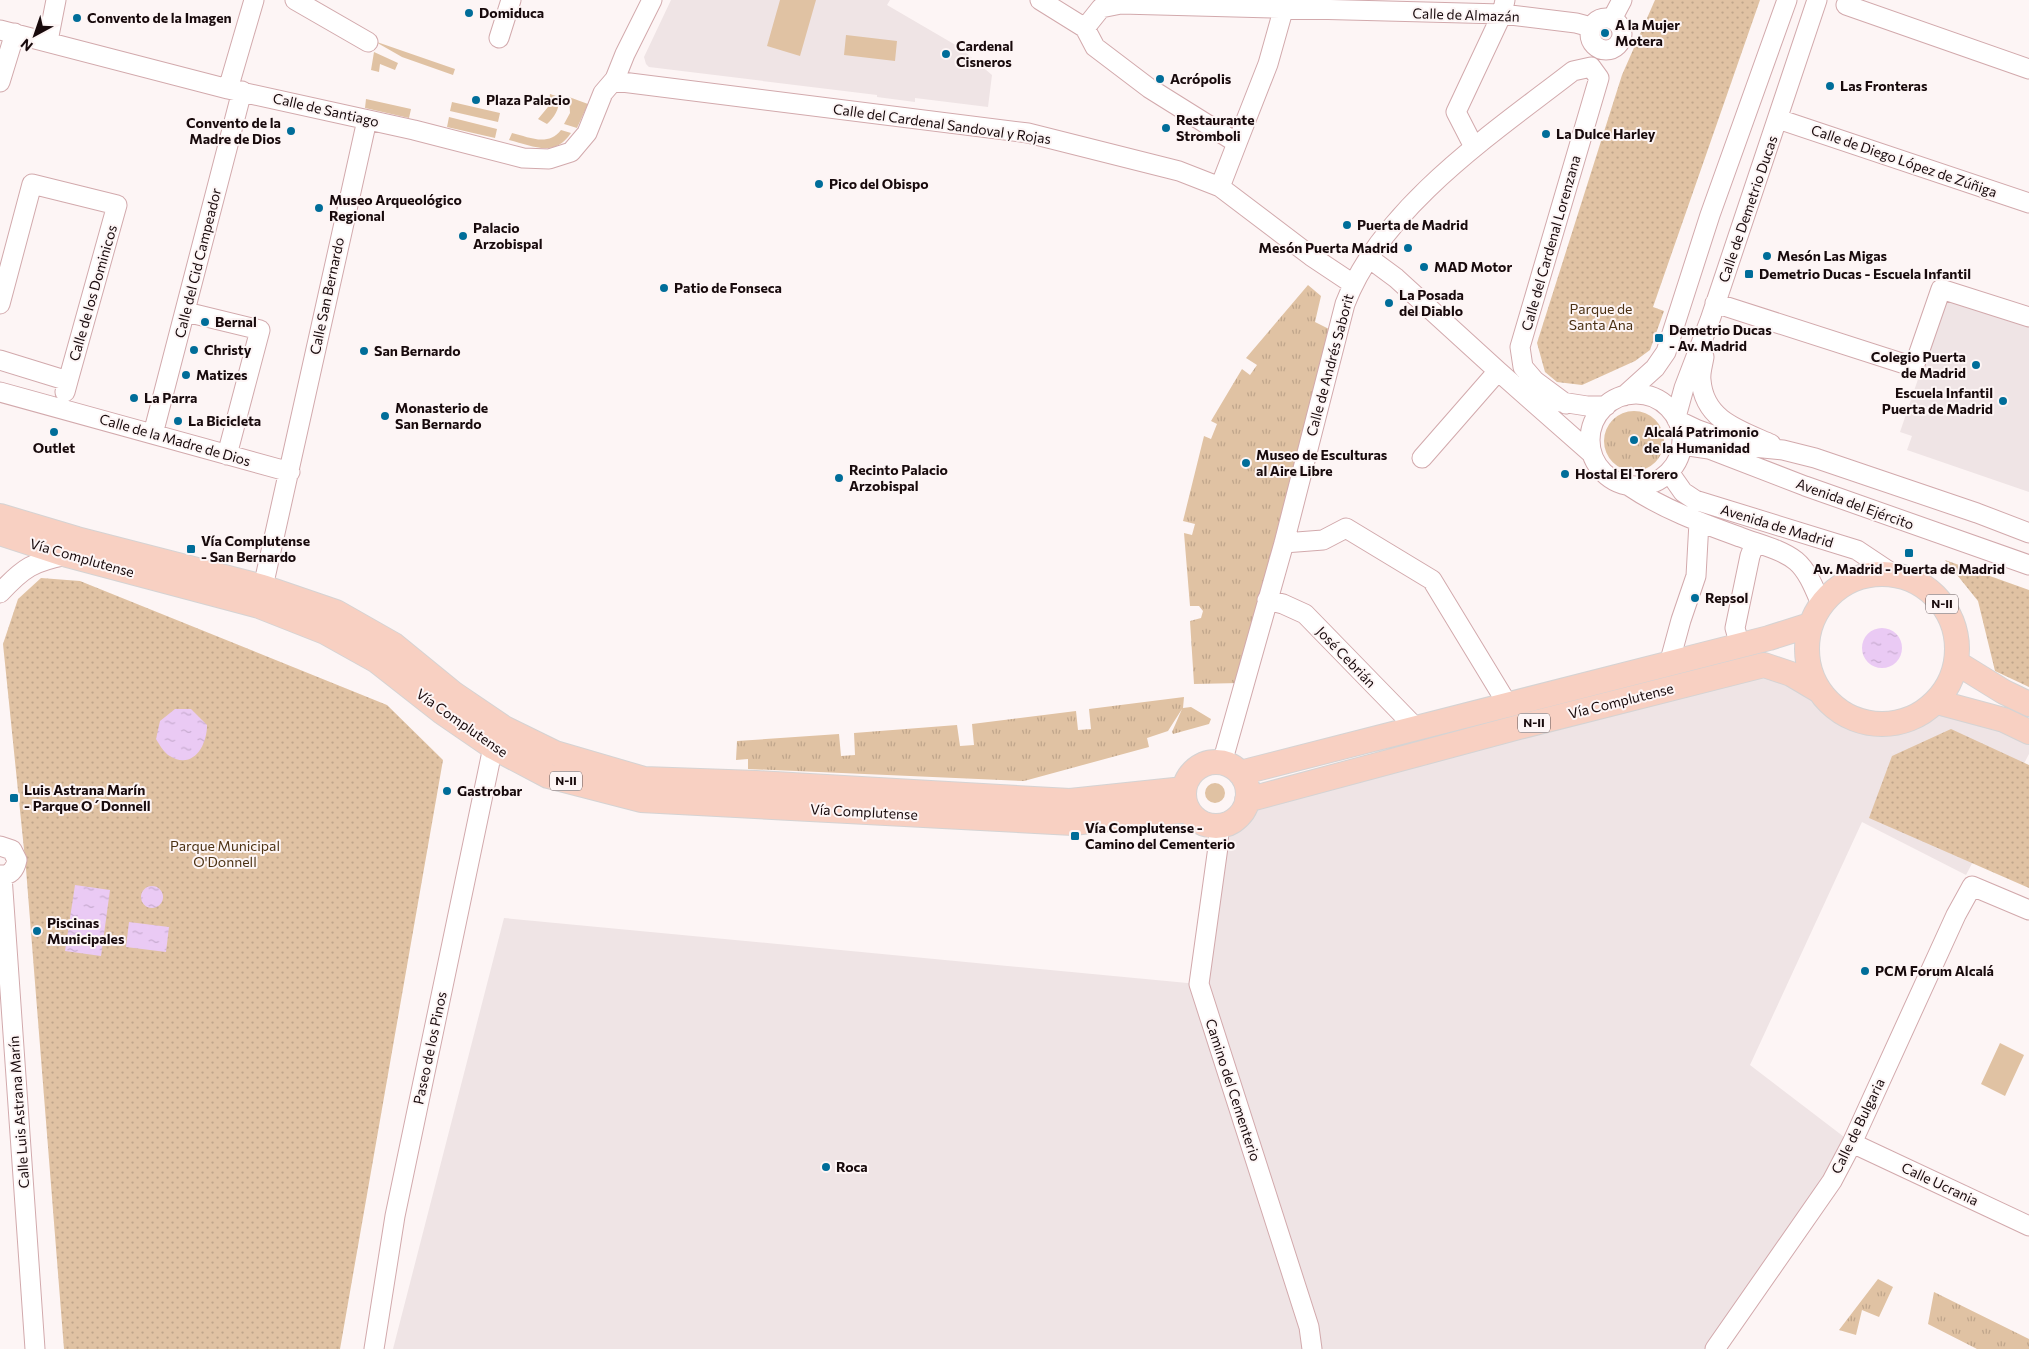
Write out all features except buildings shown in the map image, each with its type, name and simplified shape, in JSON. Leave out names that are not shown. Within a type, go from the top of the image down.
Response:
[{"type":"main road","name":"Vía Complutense","points":[[0,516],[77,539],[263,587],[336,612],[394,645],[454,694],[504,728],[555,753],[644,780],[756,784],[1070,801],[1186,799]]},
{"type":"main road","name":"Vía Complutense","points":[[0,533],[67,555],[259,606],[325,632],[377,661],[442,712],[493,747],[548,776],[641,800],[1073,823],[1186,799]]},
{"type":"main road","name":"N-II","points":[[1890,572],[1913,580],[1932,592],[1947,610],[1957,635],[1957,663],[1950,684],[1937,702],[1910,720],[1883,725],[1857,721],[1834,708],[1818,690],[1808,666],[1806,645],[1810,625],[1821,604],[1840,586],[1853,579],[1890,572]]},
{"type":"main road","name":"Vía Complutense","points":[[1231,768],[1416,728],[1740,646],[1810,625]]},
{"type":"main road","points":[[1957,663],[2004,692],[2029,704]]},
{"type":"main road","name":"Vía Complutense","points":[[1247,800],[1519,727],[1764,665],[1791,674],[1818,690]]},
{"type":"main road","points":[[1937,702],[2004,720],[2029,732]]},
{"type":"main road","name":"N-II","points":[[1186,799],[1188,779],[1195,769],[1210,763],[1231,768]]},
{"type":"main road","points":[[1186,799],[1203,823],[1219,826],[1236,818],[1245,807],[1247,790],[1231,768]]},
{"type":"street","points":[[48,41],[56,0]]},
{"type":"street","name":"Calle del Cid Campeador","points":[[153,434],[186,312],[254,0]]},
{"type":"street","points":[[295,0],[368,42]]},
{"type":"street","points":[[499,38],[511,0]]},
{"type":"street","name":"Calle de Santiago","points":[[8,31],[235,90],[414,130],[523,158],[549,159],[571,152],[587,133],[604,94],[614,81],[652,0]]},
{"type":"street","points":[[1040,0],[1085,28],[1095,47],[1149,88],[1237,143]]},
{"type":"street","points":[[1612,19],[1622,0]]},
{"type":"street","points":[[1624,396],[1638,394],[1653,398],[1666,406],[1676,418],[1680,428],[1682,445],[1676,464],[1658,481],[1644,486],[1629,486],[1617,482],[1606,475],[1592,454],[1590,441],[1592,428],[1597,416],[1606,406],[1624,396],[1655,368],[1666,352],[1710,215],[1787,0]]},
{"type":"street","name":"Calle de Demetrio Ducas","points":[[1676,418],[1684,388],[1713,312],[1817,0]]},
{"type":"street","name":"Calle de Almazán","points":[[1085,28],[1101,8],[1121,2],[1504,7],[1591,28]]},
{"type":"street","points":[[1220,187],[1268,64],[1285,5]]},
{"type":"street","points":[[1846,5],[2029,69]]},
{"type":"street","points":[[1474,148],[1456,112],[1504,7]]},
{"type":"street","points":[[1612,19],[1621,28],[1620,42],[1609,50],[1602,49],[1591,41],[1591,28],[1598,20],[1612,19]]},
{"type":"street","points":[[0,82],[8,31]]},
{"type":"street","name":"Calle de Andrés Saborit","points":[[1231,768],[1267,600],[1284,543],[1345,304],[1353,284],[1369,258],[1414,202],[1474,148],[1573,72],[1591,67]]},
{"type":"street","name":"Calle del Cardenal Lorenzana","points":[[1566,404],[1535,382],[1523,367],[1520,347],[1599,78],[1591,67]]},
{"type":"street","name":"Calle del Cardenal Sandoval y Rojas","points":[[614,81],[960,131],[1028,133],[1179,171],[1220,187],[1311,256],[1353,284]]},
{"type":"street","name":"Calle de Diego López de Zúñiga","points":[[1778,119],[2029,203]]},
{"type":"street","name":"Calle San Bernardo","points":[[263,587],[290,472],[328,286],[367,120]]},
{"type":"street","name":"Calle de los Dominicos","points":[[0,304],[32,184],[117,205],[68,380]]},
{"type":"street","points":[[1369,258],[1396,278],[1592,454]]},
{"type":"street","points":[[1713,312],[1914,368],[1941,289],[2029,317]]},
{"type":"street","points":[[186,312],[260,330],[227,455]]},
{"type":"street","name":"Avenida del Ejército","points":[[1713,312],[1700,379],[1707,405],[1724,422],[1783,450]]},
{"type":"street","points":[[0,360],[68,380],[60,407]]},
{"type":"street","points":[[1422,458],[1498,371]]},
{"type":"street","points":[[1513,385],[1539,397],[1566,404],[1606,406]]},
{"type":"street","name":"Calle de la Madre de Dios","points":[[0,392],[290,472]]},
{"type":"street","name":"Avenida del Ejército","points":[[1676,418],[1698,430],[1743,446],[1783,450],[1824,461],[1977,513],[2029,533]]},
{"type":"street","name":"Avenida del Ejército","points":[[1682,445],[1709,449],[1805,486],[2029,565]]},
{"type":"street","name":"Avenida de Madrid","points":[[1669,472],[1683,492],[1695,500],[1857,550],[1890,572]]},
{"type":"street","name":"Avenida de Madrid","points":[[1629,486],[1651,501],[1699,522],[1782,553],[1796,561],[1815,589],[1821,604]]},
{"type":"street","points":[[1669,664],[1696,576],[1699,522]]},
{"type":"street","points":[[1284,543],[1323,540],[1346,528],[1432,580],[1508,705]]},
{"type":"street","points":[[1740,646],[1735,628],[1750,556],[1755,543]]},
{"type":"street","points":[[0,593],[22,571],[40,561],[67,555]]},
{"type":"street","name":"José Cebrián","points":[[1267,600],[1283,604],[1305,614],[1416,728]]},
{"type":"street","name":"Paseo de los Pinos","points":[[374,1349],[395,1216],[493,747]]},
{"type":"street","name":"Camino del Cementerio","points":[[1219,826],[1218,847],[1199,984],[1309,1327],[1312,1349]]},
{"type":"street","points":[[0,832],[0,846],[12,850],[17,860],[13,872],[1,876]]},
{"type":"street","name":"Calle Luis Astrana Marín","points":[[1,876],[6,1014],[30,1255],[35,1349]]},
{"type":"street","name":"Calle de Bulgaria","points":[[1715,1349],[1832,1181],[1852,1143],[1952,924],[1972,886],[2029,910]]},
{"type":"street","name":"Calle Ucrania","points":[[1852,1143],[2029,1226]]},
{"type":"shaded area","points":[[671,0],[890,0],[887,5],[959,47],[992,75],[988,107],[915,98],[915,102],[877,97],[877,95],[649,67],[644,57]]},
{"type":"shaded area","name":"Colegio Puerta de Madrid","points":[[1946,297],[2029,325],[2029,492],[1907,450],[1912,436],[1900,432]]},
{"type":"shaded area","points":[[1764,665],[1818,690],[1834,708],[1857,721],[1883,725],[1910,720],[1937,702],[2029,732],[2029,754],[1966,875],[1862,822],[1750,1065],[1852,1143],[1716,1349],[393,1349],[504,918],[1198,984],[1225,824],[1236,818],[1245,807]]},
{"type":"green space","points":[[780,0],[816,0],[800,56],[767,46]]},
{"type":"green space","name":"Parque de Santa Ana","points":[[1655,0],[1760,0],[1653,307],[1664,311],[1650,350],[1635,361],[1582,385],[1557,382],[1545,372],[1537,343],[1622,75]]},
{"type":"green space","points":[[846,35],[897,41],[895,61],[844,55]]},
{"type":"green space","points":[[374,41],[455,69],[453,75],[402,57]]},
{"type":"green space","points":[[374,52],[398,63],[395,70],[380,64],[379,72],[371,70]]},
{"type":"green space","points":[[550,94],[559,97],[559,105],[547,124],[538,119],[548,107]]},
{"type":"green space","points":[[569,97],[588,104],[577,128],[564,124],[570,113]]},
{"type":"green space","points":[[366,99],[411,109],[409,118],[365,108]]},
{"type":"green space","points":[[452,102],[500,113],[498,122],[450,111]]},
{"type":"green space","points":[[449,117],[497,129],[495,138],[447,127]]},
{"type":"green space","points":[[561,130],[571,133],[564,141],[551,148],[535,147],[509,140],[512,133],[544,139],[556,135]]},
{"type":"green space","points":[[1308,285],[1321,296],[1315,322],[1333,331],[1240,683],[1194,684],[1190,621],[1201,618],[1203,611],[1199,606],[1190,606],[1184,533],[1192,535],[1195,524],[1183,521],[1204,436],[1211,439],[1217,424],[1211,421],[1242,369],[1250,375],[1257,365],[1246,358]]},
{"type":"green space","points":[[1634,411],[1651,416],[1659,424],[1664,441],[1659,458],[1651,466],[1634,471],[1617,466],[1609,458],[1604,441],[1609,424],[1617,416]]},
{"type":"green space","points":[[1945,560],[2029,590],[2029,687],[1995,671],[1978,601]]},
{"type":"green space","name":"Parque Municipal O'Donnell","points":[[41,578],[80,581],[387,705],[443,760],[340,1349],[64,1349],[26,869],[3,644],[18,599]]},
{"type":"green space","points":[[1184,697],[1183,708],[1191,707],[1211,719],[1209,724],[1173,734],[1172,732],[1182,709],[1168,731],[1147,738],[1149,747],[1024,781],[748,769],[748,759],[736,760],[737,741],[839,734],[841,756],[855,755],[854,733],[957,725],[960,746],[974,745],[972,724],[1076,711],[1078,730],[1091,729],[1089,709]]},
{"type":"green space","points":[[1951,729],[2029,765],[2029,888],[1869,818],[1892,756]]},
{"type":"green space","points":[[1215,783],[1222,786],[1225,793],[1222,800],[1215,803],[1208,800],[1205,793],[1208,786]]},
{"type":"green space","points":[[2000,1043],[2024,1055],[2005,1096],[1981,1084]]},
{"type":"green space","points":[[1878,1279],[1893,1287],[1879,1317],[1862,1310],[1856,1335],[1839,1330]]},
{"type":"green space","points":[[1934,1292],[2029,1339],[2029,1349],[1977,1349],[1928,1324]]},
{"type":"water","points":[[1882,628],[1896,634],[1902,648],[1896,662],[1882,668],[1868,662],[1862,648],[1868,634]]},
{"type":"water","points":[[175,709],[191,709],[207,725],[201,748],[191,758],[184,760],[168,755],[156,739],[160,721]]},
{"type":"water","points":[[75,885],[110,890],[101,956],[65,951]]},
{"type":"water","points":[[148,886],[156,886],[163,893],[163,901],[156,908],[148,908],[141,901],[141,893]]},
{"type":"water","points":[[129,922],[169,927],[166,952],[126,947]]},
{"type":"place","name":"Domiduca","points":[[469,13]]},
{"type":"place","name":"Convento de la Imagen","points":[[77,18]]},
{"type":"place","name":"A la Mujer Motera","points":[[1605,33]]},
{"type":"place","name":"Cardenal Cisneros","points":[[946,54]]},
{"type":"place","name":"Acrópolis","points":[[1160,79]]},
{"type":"place","name":"Las Fronteras","points":[[1830,86]]},
{"type":"place","name":"Plaza Palacio","points":[[476,100]]},
{"type":"place","name":"Restaurante Stromboli","points":[[1166,128]]},
{"type":"place","name":"Convento de la Madre de Dios","points":[[291,131]]},
{"type":"place","name":"La Dulce Harley","points":[[1546,134]]},
{"type":"place","name":"Pico del Obispo","points":[[819,184]]},
{"type":"place","name":"Museo Arqueológico Regional","points":[[319,208]]},
{"type":"place","name":"Puerta de Madrid","points":[[1347,225]]},
{"type":"place","name":"Palacio Arzobispal","points":[[463,236]]},
{"type":"place","name":"Mesón Puerta Madrid","points":[[1408,248]]},
{"type":"place","name":"Mesón Las Migas","points":[[1767,256]]},
{"type":"place","name":"MAD Motor","points":[[1424,267]]},
{"type":"place","name":"Demetrio Ducas - Escuela Infantil","points":[[1749,274]]},
{"type":"place","name":"Patio de Fonseca","points":[[664,288]]},
{"type":"place","name":"La Posada del Diablo","points":[[1389,303]]},
{"type":"place","name":"Bernal","points":[[205,322]]},
{"type":"place","name":"Demetrio Ducas - Av. Madrid","points":[[1659,338]]},
{"type":"place","name":"Christy","points":[[194,350]]},
{"type":"place","name":"San Bernardo","points":[[364,351]]},
{"type":"place","name":"Colegio Puerta de Madrid","points":[[1976,365]]},
{"type":"place","name":"Matizes","points":[[186,375]]},
{"type":"place","name":"La Parra","points":[[134,398]]},
{"type":"place","name":"Escuela Infantil Puerta de Madrid","points":[[2003,401]]},
{"type":"place","name":"Monasterio de San Bernardo","points":[[385,416]]},
{"type":"place","name":"La Bicicleta","points":[[178,421]]},
{"type":"place","name":"Outlet","points":[[54,432]]},
{"type":"place","name":"Alcalá Patrimonio de la Humanidad","points":[[1634,440]]},
{"type":"place","name":"Museo de Esculturas al Aire Libre","points":[[1246,463]]},
{"type":"place","name":"Hostal El Torero","points":[[1565,474]]},
{"type":"place","name":"Recinto Palacio Arzobispal","points":[[839,478]]},
{"type":"place","name":"Vía Complutense - San Bernardo","points":[[191,549]]},
{"type":"place","name":"Av. Madrid - Puerta de Madrid","points":[[1909,553]]},
{"type":"place","name":"Repsol","points":[[1695,598]]},
{"type":"place","name":"Gastrobar","points":[[447,791]]},
{"type":"place","name":"Luis Astrana Marín - Parque O´Donnell","points":[[14,798]]},
{"type":"place","name":"Vía Complutense - Camino del Cementerio","points":[[1075,836]]},
{"type":"place","name":"Piscinas Municipales","points":[[37,931]]},
{"type":"place","name":"PCM Forum Alcalá","points":[[1865,971]]},
{"type":"place","name":"Roca","points":[[826,1167]]}]
